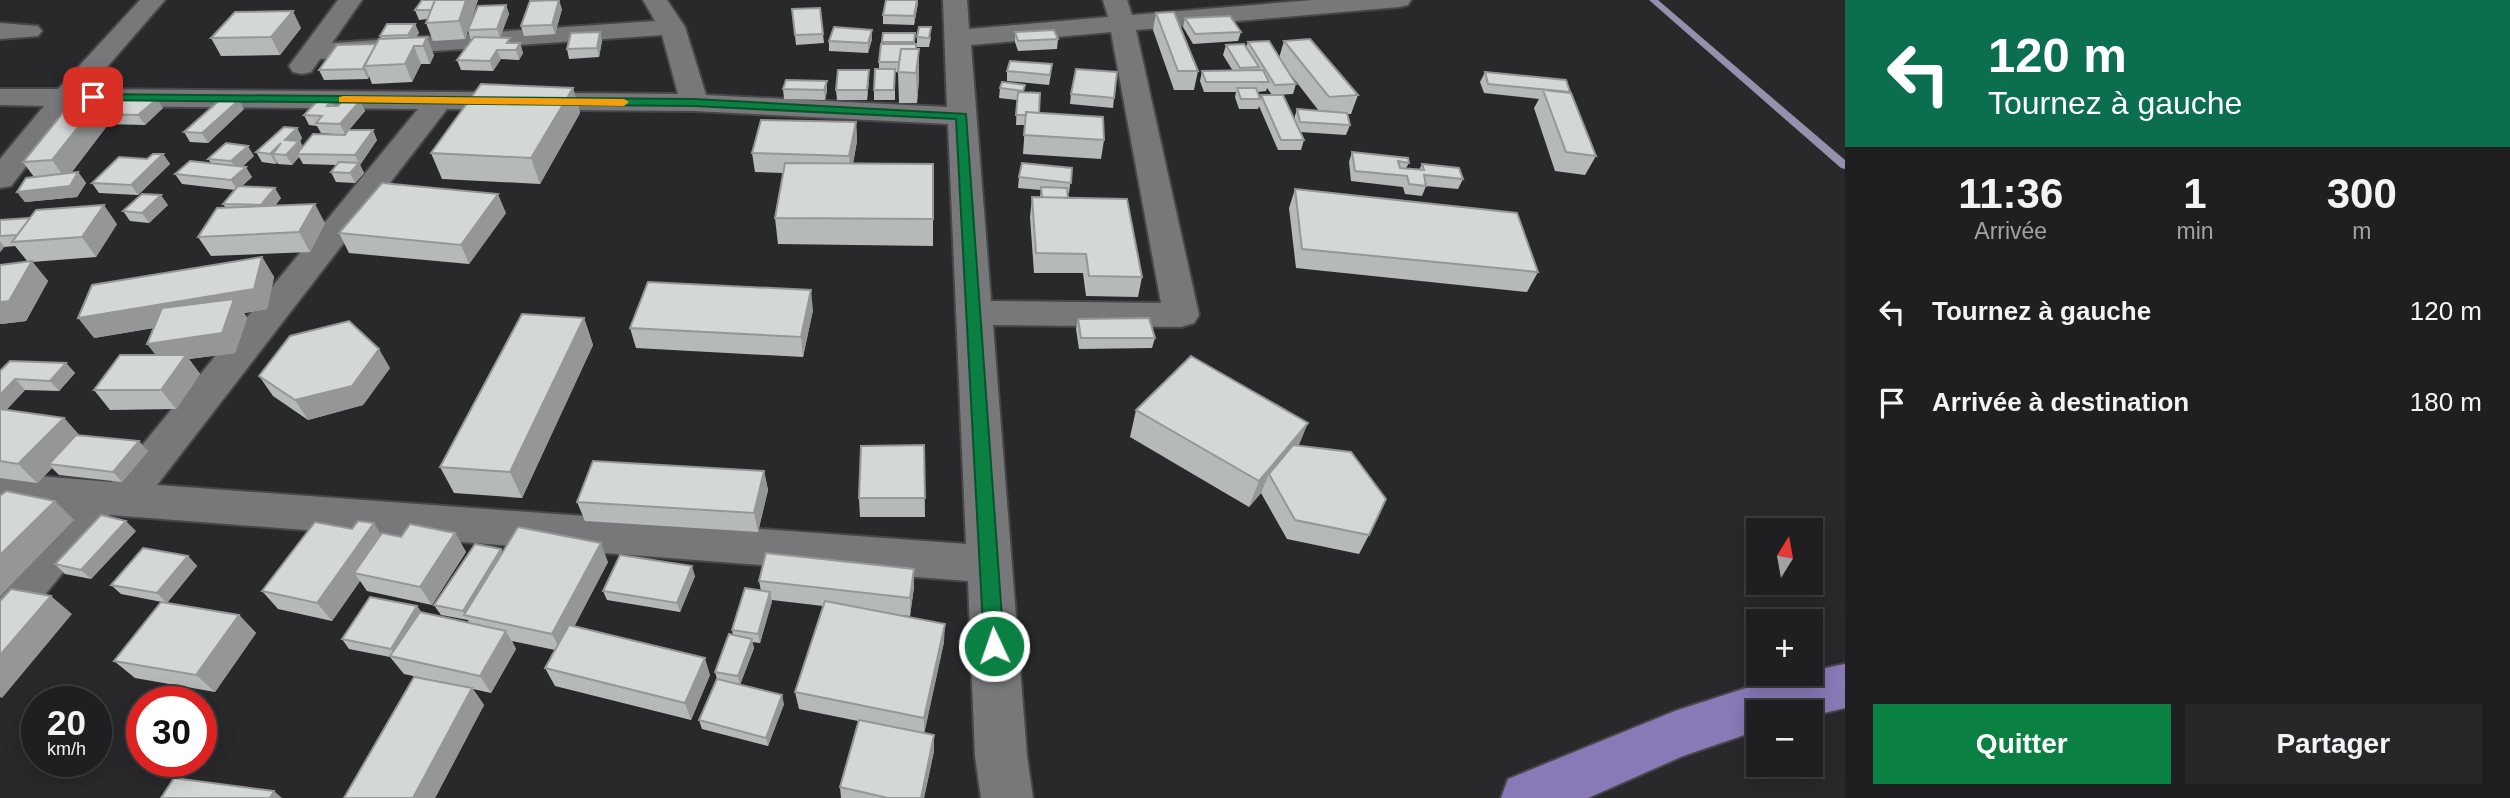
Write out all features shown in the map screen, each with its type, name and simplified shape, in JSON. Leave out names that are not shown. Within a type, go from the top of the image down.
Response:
[{"type":"main road","points":[[1527,798],[1675,735],[1780,700],[1841,694]]},
{"type":"street","points":[[0,179],[66,97],[153,0]]},
{"type":"street","points":[[278,99],[350,0]]},
{"type":"street","points":[[654,0],[672,27],[694,103]]},
{"type":"street","points":[[955,0],[1001,756],[1007,798]]},
{"type":"street","points":[[957,38],[1119,12],[1399,0]]},
{"type":"street","points":[[974,313],[1181,315],[1119,12]]},
{"type":"street","points":[[312,52],[672,27]]},
{"type":"street","points":[[0,31],[29,30]]},
{"type":"street","points":[[0,97],[694,103],[962,116]]},
{"type":"street","points":[[0,616],[110,498],[439,101]]},
{"type":"street","points":[[0,490],[989,564]]},
{"type":"building","points":[[422,0],[435,0],[431,10],[415,10]]},
{"type":"building","points":[[435,0],[466,0],[459,21],[426,23]]},
{"type":"building","points":[[559,0],[552,25],[521,26],[530,1]]},
{"type":"building","points":[[886,0],[917,0],[914,16],[883,15]]},
{"type":"building","points":[[506,5],[497,29],[468,30],[478,6]]},
{"type":"building","points":[[820,8],[823,34],[795,35],[792,9]]},
{"type":"building","points":[[293,11],[271,37],[211,38],[235,12]]},
{"type":"building","points":[[1174,12],[1198,71],[1178,71],[1156,13]]},
{"type":"building","points":[[1230,16],[1241,32],[1195,34],[1185,18]]},
{"type":"building","points":[[387,24],[415,24],[408,35],[380,36]]},
{"type":"building","points":[[834,27],[872,30],[868,43],[829,41]]},
{"type":"building","points":[[919,27],[931,27],[929,38],[917,37]]},
{"type":"building","points":[[1054,30],[1058,39],[1018,41],[1015,32]]},
{"type":"building","points":[[600,32],[597,48],[567,49],[571,33]]},
{"type":"building","points":[[883,33],[915,33],[914,42],[882,42]]},
{"type":"building","points":[[427,37],[423,46],[414,46],[405,64],[364,66],[379,39]]},
{"type":"building","points":[[474,37],[510,38],[507,43],[520,43],[516,50],[497,50],[490,61],[457,60]]},
{"type":"building","points":[[1310,39],[1358,95],[1329,97],[1284,41]]},
{"type":"building","points":[[1269,41],[1296,84],[1275,85],[1248,42]]},
{"type":"building","points":[[376,44],[363,69],[319,70],[337,45]]},
{"type":"building","points":[[881,44],[916,44],[916,49],[901,49],[899,62],[879,62]]},
{"type":"building","points":[[1244,44],[1259,67],[1240,68],[1226,45]]},
{"type":"building","points":[[901,49],[919,49],[916,73],[898,72]]},
{"type":"building","points":[[1010,61],[1052,64],[1050,75],[1007,71]]},
{"type":"building","points":[[875,69],[895,69],[894,90],[874,90]]},
{"type":"building","points":[[1076,69],[1117,72],[1114,98],[1071,94]]},
{"type":"building","points":[[838,70],[869,70],[867,90],[836,90]]},
{"type":"building","points":[[1263,70],[1269,82],[1206,82],[1202,71]]},
{"type":"building","points":[[1485,72],[1566,80],[1570,92],[1488,84]]},
{"type":"building","points":[[786,80],[827,81],[824,90],[783,89]]},
{"type":"building","points":[[1002,82],[1025,85],[1023,91],[1000,88]]},
{"type":"building","points":[[481,84],[573,88],[531,158],[431,153]]},
{"type":"building","points":[[1237,88],[1256,88],[1260,99],[1241,99]]},
{"type":"building","points":[[1543,90],[1571,93],[1596,156],[1566,152]]},
{"type":"building","points":[[1018,92],[1040,93],[1039,113],[1026,112],[1026,115],[1016,115]]},
{"type":"building","points":[[1261,95],[1283,95],[1304,140],[1281,140]]},
{"type":"building","points":[[98,96],[157,99],[138,115],[98,114],[94,107],[84,108]]},
{"type":"building","points":[[222,98],[239,100],[202,133],[184,132]]},
{"type":"building","points":[[319,99],[332,99],[327,106],[338,106],[343,100],[360,101],[340,124],[316,123],[322,116],[304,115]]},
{"type":"building","points":[[94,107],[52,160],[23,162],[66,109]]},
{"type":"building","points":[[1297,109],[1347,113],[1350,125],[1300,122]]},
{"type":"building","points":[[1026,112],[1103,117],[1104,140],[1024,135]]},
{"type":"building","points":[[761,120],[856,122],[849,156],[752,153]]},
{"type":"building","points":[[284,127],[297,128],[285,140],[299,141],[286,155],[273,154],[281,143],[270,154],[256,152]]},
{"type":"building","points":[[348,130],[373,130],[355,155],[297,154],[313,134],[345,135]]},
{"type":"building","points":[[226,143],[248,146],[231,161],[208,159]]},
{"type":"building","points":[[1352,152],[1408,158],[1409,163],[1398,161],[1400,168],[1424,170],[1422,164],[1459,168],[1463,179],[1424,175],[1426,186],[1409,184],[1407,176],[1355,171]]},
{"type":"building","points":[[153,154],[163,154],[131,185],[92,183],[119,157],[147,159]]},
{"type":"building","points":[[190,161],[246,167],[231,180],[175,174]]},
{"type":"building","points":[[339,162],[359,163],[350,173],[331,172]]},
{"type":"building","points":[[785,163],[933,164],[933,219],[775,218]]},
{"type":"building","points":[[1022,163],[1072,168],[1071,183],[1019,177]]},
{"type":"building","points":[[78,172],[70,186],[17,192],[26,178]]},
{"type":"building","points":[[382,183],[498,194],[461,245],[339,233]]},
{"type":"building","points":[[238,186],[275,188],[261,205],[223,204]]},
{"type":"building","points":[[1041,187],[1067,188],[1068,198],[1042,197]]},
{"type":"building","points":[[1295,189],[1517,213],[1538,272],[1302,249]]},
{"type":"building","points":[[142,194],[161,195],[142,213],[123,211]]},
{"type":"building","points":[[1032,197],[1127,199],[1142,277],[1089,276],[1086,254],[1036,253]]},
{"type":"building","points":[[315,204],[299,232],[198,237],[217,208]]},
{"type":"building","points":[[104,205],[82,237],[12,242],[36,210]]},
{"type":"building","points":[[30,218],[17,235],[0,236],[0,220]]},
{"type":"building","points":[[262,257],[254,289],[78,318],[92,285]]},
{"type":"building","points":[[32,261],[9,301],[0,302],[0,265]]},
{"type":"building","points":[[648,282],[811,290],[801,337],[630,328]]},
{"type":"building","points":[[234,299],[222,333],[147,344],[162,308]]},
{"type":"building","points":[[522,314],[584,318],[510,472],[440,467]]},
{"type":"building","points":[[1149,318],[1155,338],[1081,338],[1078,319]]},
{"type":"building","points":[[349,321],[379,349],[352,386],[295,400],[259,376],[290,336]]},
{"type":"building","points":[[120,355],[186,355],[161,390],[94,390]]},
{"type":"building","points":[[1191,356],[1308,423],[1259,481],[1136,410]]},
{"type":"building","points":[[10,361],[66,363],[50,381],[15,379],[0,395],[0,371]]},
{"type":"building","points":[[0,409],[64,418],[18,464],[0,461]]},
{"type":"building","points":[[76,435],[139,441],[113,472],[49,464]]},
{"type":"building","points":[[924,445],[925,498],[859,498],[861,446]]},
{"type":"building","points":[[1293,445],[1351,452],[1386,499],[1369,535],[1295,520],[1269,474]]},
{"type":"building","points":[[593,461],[764,471],[754,513],[577,502]]},
{"type":"building","points":[[6,491],[55,501],[0,555],[0,496]]},
{"type":"building","points":[[101,515],[126,521],[81,570],[55,564]]},
{"type":"building","points":[[358,521],[374,523],[317,603],[262,591],[315,522],[352,529]]},
{"type":"building","points":[[410,524],[455,533],[420,587],[354,573],[382,533],[401,537]]},
{"type":"building","points":[[518,527],[601,543],[552,634],[464,615]]},
{"type":"building","points":[[475,544],[501,549],[463,611],[434,605]]},
{"type":"building","points":[[143,548],[188,556],[157,593],[111,585]]},
{"type":"building","points":[[766,553],[914,569],[910,598],[759,581]]},
{"type":"building","points":[[620,555],[692,566],[677,603],[603,591]]},
{"type":"building","points":[[745,588],[770,592],[758,634],[732,630]]},
{"type":"building","points":[[11,589],[51,596],[0,655],[0,601]]},
{"type":"building","points":[[370,597],[417,606],[391,649],[342,639]]},
{"type":"building","points":[[825,601],[945,624],[924,718],[795,692]]},
{"type":"building","points":[[161,602],[239,615],[196,675],[114,661]]},
{"type":"building","points":[[420,612],[506,631],[480,676],[390,656]]},
{"type":"building","points":[[569,625],[705,658],[685,703],[545,668]]},
{"type":"building","points":[[729,634],[752,639],[738,676],[715,672]]},
{"type":"building","points":[[414,677],[472,688],[413,798],[344,798]]},
{"type":"building","points":[[717,679],[782,695],[766,738],[699,720]]},
{"type":"building","points":[[859,720],[934,735],[921,798],[888,798],[840,787]]},
{"type":"building","points":[[174,778],[274,791],[270,798],[161,798]]},
{"type":"waterway","points":[[1653,0],[1845,166]]},
{"type":"slow traffic","points":[[343,100],[624,102]]},
{"type":"route","points":[[93,97],[694,103],[962,116],[994,646]]}]
